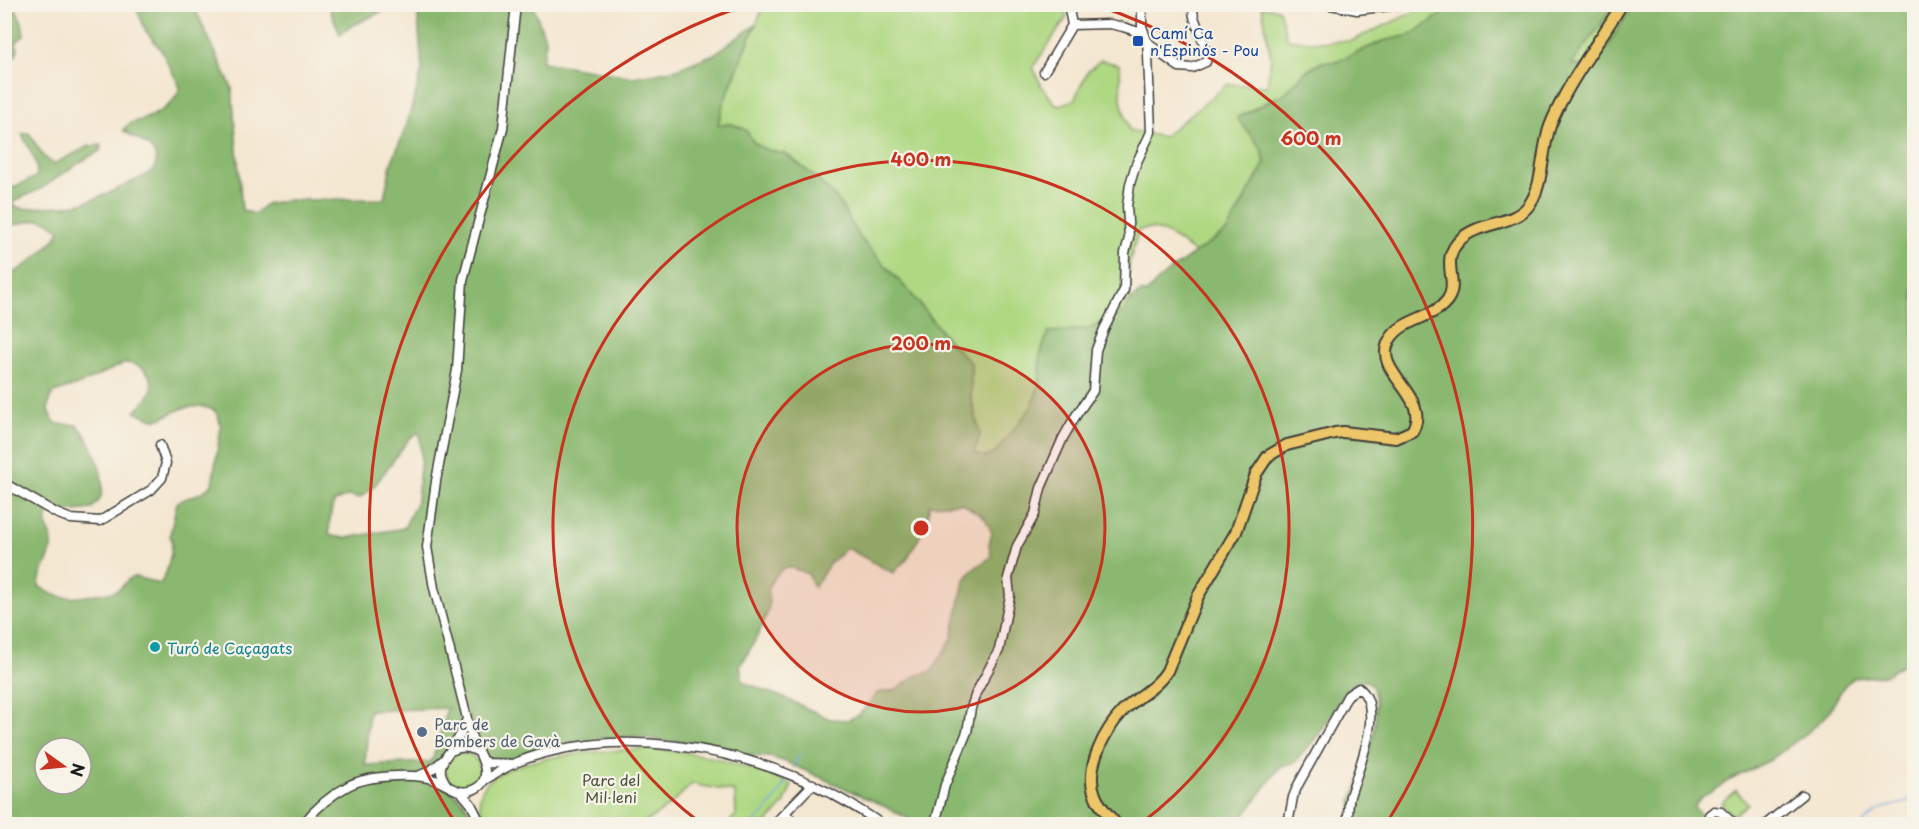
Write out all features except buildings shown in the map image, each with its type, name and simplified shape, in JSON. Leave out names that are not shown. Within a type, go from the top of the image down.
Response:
[{"type":"main road","points":[[1110,825],[1090,796],[1087,773],[1090,762],[1100,738],[1115,715],[1163,672],[1195,595],[1232,533],[1257,465],[1265,454],[1275,447],[1324,431],[1349,429],[1380,435],[1404,432],[1412,416],[1410,405],[1383,361],[1383,347],[1386,338],[1397,325],[1442,300],[1448,288],[1447,256],[1449,248],[1457,238],[1468,229],[1517,210],[1531,197],[1542,142],[1550,119],[1571,80],[1620,4]]},
{"type":"main road","points":[[1116,825],[1101,808],[1095,796],[1092,781],[1094,764],[1111,727],[1123,711],[1150,690],[1167,671],[1198,596],[1239,523],[1259,467],[1268,456],[1277,450],[1327,434],[1343,432],[1396,438],[1412,431],[1418,416],[1414,405],[1388,362],[1385,350],[1389,341],[1400,328],[1434,311],[1448,298],[1451,289],[1450,257],[1460,240],[1471,232],[1514,217],[1528,208],[1537,191],[1544,148],[1554,119],[1620,4]]},
{"type":"street","points":[[476,812],[476,795],[485,774],[482,758],[473,742],[434,588],[427,547],[457,370],[464,280],[503,128],[516,4]]},
{"type":"street","points":[[1044,72],[1072,25],[1068,4]]},
{"type":"street","points":[[936,825],[945,785],[967,732],[970,708],[999,650],[1010,596],[1008,578],[1017,546],[1035,514],[1041,488],[1063,438],[1093,391],[1096,350],[1124,291],[1125,253],[1129,238],[1127,206],[1130,184],[1136,164],[1151,132],[1147,41],[1142,26],[1142,4]]},
{"type":"street","points":[[1072,25],[1110,24],[1139,32],[1158,52],[1179,67],[1188,69],[1206,62],[1208,55],[1194,17],[1192,4]]},
{"type":"street","points":[[1325,4],[1357,10],[1406,4]]},
{"type":"street","points":[[4,483],[56,513],[71,519],[100,521],[151,489],[162,478],[166,463],[160,445]]},
{"type":"street","points":[[1288,825],[1298,784],[1348,695],[1359,688],[1364,694],[1368,707],[1369,729],[1365,752],[1350,798],[1348,825]]},
{"type":"street","points":[[303,825],[328,799],[350,785],[364,781],[418,776],[430,771],[449,752],[468,719]]},
{"type":"street","points":[[461,792],[474,790],[481,783],[514,764],[555,752],[605,744],[643,743],[708,750],[782,772],[813,784],[856,807],[881,825]]},
{"type":"street","points":[[449,752],[468,747],[488,763],[514,764]]},
{"type":"street","points":[[442,761],[441,775],[448,786]]},
{"type":"street","points":[[418,776],[461,792],[476,812],[481,825]]},
{"type":"street","points":[[774,825],[813,784]]},
{"type":"street","points":[[1766,825],[1802,795]]},
{"type":"street","points":[[1708,825],[1709,815],[1714,810],[1721,812],[1734,825]]},
{"type":"street","points":[[785,813],[795,825]]},
{"type":"green space","points":[[1568,4],[1571,7],[1574,5],[1615,5],[1572,64],[1594,69],[1633,5],[1914,5],[1914,662],[1909,660],[1886,675],[1853,678],[1844,686],[1827,715],[1807,733],[1770,760],[1703,796],[1694,807],[1702,816],[1702,824],[1352,824],[1352,801],[1364,770],[1375,724],[1374,690],[1365,681],[1348,688],[1319,734],[1295,762],[1280,767],[1238,824],[918,824],[882,805],[786,762],[731,750],[722,751],[699,742],[664,741],[634,736],[594,739],[509,759],[487,759],[469,715],[451,741],[437,783],[461,799],[476,824],[5,824],[5,277],[35,258],[60,231],[47,221],[40,220],[5,226],[5,191],[36,177],[35,160],[22,134],[29,133],[43,156],[54,164],[89,146],[101,145],[100,151],[40,189],[11,204],[18,208],[78,204],[111,192],[142,177],[154,168],[156,160],[153,151],[123,130],[130,124],[150,117],[166,107],[175,98],[180,87],[161,50],[146,31],[135,5],[192,5],[198,15],[232,88],[242,210],[255,214],[266,204],[290,200],[384,199],[391,164],[407,124],[422,70],[417,5],[533,5],[546,41],[542,62],[634,77],[677,69],[714,54],[755,25],[723,104],[718,125],[732,124],[746,130],[754,143],[767,150],[786,154],[815,177],[838,200],[861,239],[914,297],[951,344],[971,363],[971,400],[980,435],[974,452],[983,456],[993,455],[1031,408],[1040,383],[1040,356],[1048,332],[1093,327],[1118,316],[1137,295],[1141,292],[1145,294],[1165,274],[1227,231],[1265,163],[1261,148],[1237,118],[1285,93],[1305,72],[1322,62],[1336,62],[1383,41],[1411,35],[1455,5]],"holes":[[[125,363],[144,369],[152,382],[150,394],[135,412],[160,419],[183,408],[201,406],[214,410],[218,415],[221,427],[212,485],[201,493],[177,502],[170,535],[171,554],[166,573],[160,584],[133,577],[114,592],[81,597],[52,594],[39,586],[52,545],[47,528],[48,514],[91,509],[99,500],[102,481],[93,449],[83,431],[77,425],[58,424],[53,421],[48,410],[50,397],[54,393],[80,384]],[[417,433],[420,434],[421,456],[417,501],[404,528],[346,538],[331,536],[329,533],[330,517],[335,501],[348,496],[359,498],[373,488],[409,439]],[[962,503],[985,518],[992,533],[989,544],[991,557],[972,570],[964,581],[952,638],[932,671],[917,675],[895,690],[877,693],[860,714],[848,720],[830,719],[743,682],[740,666],[757,637],[767,613],[770,585],[783,568],[792,568],[808,574],[814,588],[829,564],[847,548],[893,573],[907,559],[928,522],[929,505]],[[447,708],[430,762],[365,765],[369,711]]]},
{"type":"green space","points":[[4,5],[14,5],[22,22],[24,35],[16,43],[18,49],[16,55],[5,62]]},
{"type":"green space","points":[[328,5],[380,5],[383,11],[340,34]]},
{"type":"green space","points":[[764,5],[1064,5],[1067,17],[1033,67],[1042,87],[1057,106],[1074,100],[1088,71],[1101,60],[1120,65],[1121,100],[1129,130],[1163,137],[1228,84],[1267,86],[1271,58],[1262,7],[1279,9],[1287,39],[1311,42],[1351,41],[1429,5],[1455,5],[1411,35],[1383,41],[1336,62],[1322,62],[1305,72],[1285,93],[1238,117],[1261,148],[1265,163],[1227,231],[1195,253],[1162,231],[1139,230],[1129,265],[1128,281],[1131,301],[1120,315],[1082,330],[1048,332],[1040,356],[1040,383],[1031,408],[993,455],[982,457],[974,452],[978,433],[971,392],[971,363],[951,344],[914,297],[861,239],[815,177],[786,154],[767,150],[754,143],[746,130],[732,124],[718,125],[723,104]]},
{"type":"green space","points":[[1615,5],[1633,5],[1594,69],[1572,64]]},
{"type":"green space","name":"Parc del Mil·leni","points":[[652,749],[688,753],[724,761],[758,771],[792,785],[784,804],[766,824],[728,824],[736,815],[735,792],[692,784],[668,807],[642,824],[486,824],[480,807],[480,797],[488,782],[505,771],[556,757]]},
{"type":"green space","points":[[463,753],[475,758],[480,770],[475,782],[463,787],[451,782],[446,770],[451,758]]},
{"type":"green space","points":[[1736,790],[1748,804],[1733,816],[1721,803]]},
{"type":"waterway","points":[[793,768],[800,753]]},
{"type":"waterway","points":[[752,824],[771,805],[786,781]]},
{"type":"waterway","points":[[1862,824],[1880,809],[1908,802],[1914,794]]},
{"type":"place","name":"Camí Ca n'Espinós - Pou","points":[[1138,41]]},
{"type":"place","name":"Turó de Caçagats","points":[[155,647]]},
{"type":"place","name":"Parc de Bombers de Gavà","points":[[422,732]]}]
